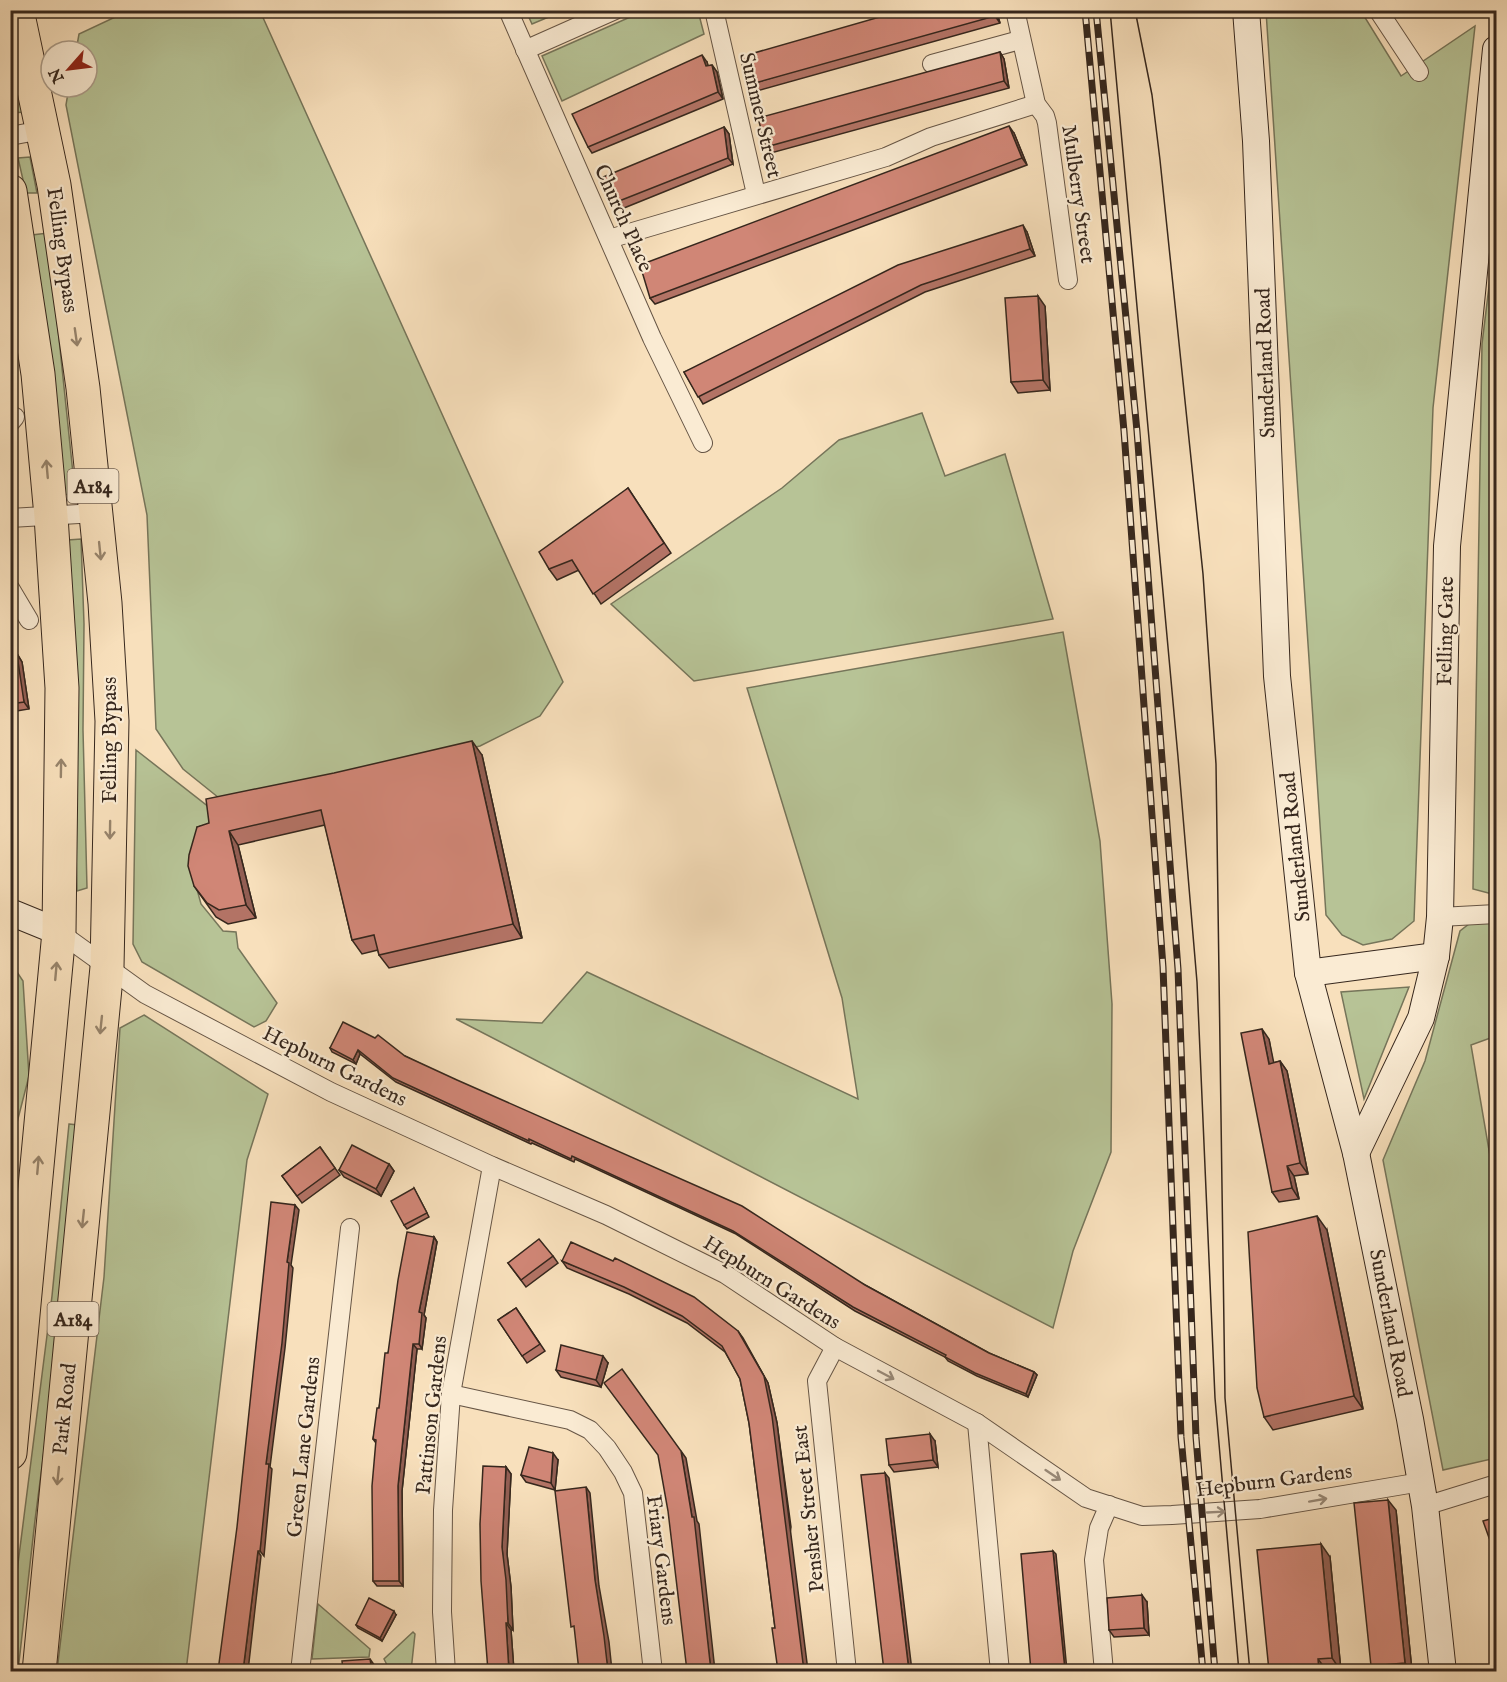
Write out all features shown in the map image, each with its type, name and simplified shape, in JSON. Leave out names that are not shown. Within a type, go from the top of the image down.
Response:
[{"type":"highway","name":"Felling Bypass","points":[[17,10],[26,133],[58,209],[83,388],[105,603],[112,721],[107,967]]},
{"type":"highway","name":"Felling Bypass","points":[[10,191],[38,374],[51,516],[62,688],[59,932]]},
{"type":"highway","name":"A184","points":[[10,1454],[59,932]]},
{"type":"highway","name":"Park Road","points":[[39,1671],[107,967]]},
{"type":"main road","name":"Sunderland Road","points":[[1246,10],[1256,153],[1277,676],[1308,973],[1356,1154],[1423,1494],[1443,1671]]},
{"type":"main road","name":"Felling Gate","points":[[1356,1154],[1421,1018],[1436,956],[1440,917],[1447,546],[1497,48]]},
{"type":"main road","points":[[10,912],[59,932]]},
{"type":"main road","points":[[1308,973],[1436,956]]},
{"type":"street","name":"Church Place","points":[[508,10],[652,338],[703,443]]},
{"type":"street","points":[[525,50],[615,10]]},
{"type":"street","name":"Summer Street","points":[[714,10],[756,195]]},
{"type":"street","name":"Mulberry Street","points":[[1015,10],[1036,104],[1047,123],[1068,280]]},
{"type":"street","points":[[1378,10],[1419,72]]},
{"type":"street","points":[[932,64],[1020,40]]},
{"type":"street","points":[[609,239],[886,157],[931,137],[1036,104]]},
{"type":"street","name":"A184","points":[[51,516],[96,513]]},
{"type":"street","points":[[10,518],[51,516]]},
{"type":"street","points":[[10,588],[29,620]]},
{"type":"street","points":[[1440,917],[1492,912],[1497,914]]},
{"type":"street","name":"Hepburn Gardens","points":[[59,932],[145,993],[331,1092],[492,1166],[606,1215],[725,1274],[834,1347],[977,1423],[1086,1498],[1142,1516],[1260,1509],[1423,1494],[1497,1484]]},
{"type":"street","name":"Pattinson Gardens","points":[[446,1671],[442,1612],[443,1510],[451,1394],[492,1166]]},
{"type":"street","name":"Green Lane Gardens","points":[[300,1671],[350,1228]]},
{"type":"street","name":"Pensher Street East","points":[[834,1347],[816,1381],[847,1671]]},
{"type":"street","name":"Friary Gardens","points":[[451,1394],[570,1420],[590,1431],[607,1448],[623,1472],[633,1493],[653,1671]]},
{"type":"street","points":[[977,1423],[1000,1671]]},
{"type":"street","points":[[1104,1671],[1094,1560],[1099,1528],[1109,1505]]},
{"type":"green space","points":[[646,10],[698,11],[704,34],[562,101],[542,56]]},
{"type":"green space","points":[[128,11],[260,11],[563,682],[540,716],[480,746],[229,806],[183,769],[156,729],[147,515],[66,105],[67,99],[99,99],[99,39],[78,39],[79,34]]},
{"type":"green space","points":[[526,11],[563,11],[532,24]]},
{"type":"green space","points":[[1266,11],[1361,11],[1401,76],[1475,26],[1433,408],[1414,921],[1392,939],[1363,945],[1342,935],[1326,915]]},
{"type":"green space","points":[[10,42],[25,112],[11,113]]},
{"type":"green space","points":[[30,157],[37,193],[26,193],[18,158]]},
{"type":"green space","points":[[1496,229],[1496,895],[1473,889],[1482,344]]},
{"type":"green space","points":[[48,233],[75,493],[64,495],[32,235]]},
{"type":"green space","points":[[922,413],[945,476],[1005,454],[1053,619],[694,681],[611,604],[782,488],[839,440]]},
{"type":"green space","points":[[81,539],[87,888],[77,891],[68,540]]},
{"type":"green space","points":[[1063,632],[1100,841],[1112,1004],[1111,1152],[1073,1251],[1053,1328],[456,1019],[542,1023],[587,972],[858,1099],[842,998],[747,688]]},
{"type":"green space","points":[[136,750],[210,808],[211,832],[193,875],[201,904],[223,931],[236,932],[238,948],[277,1003],[266,1021],[254,1027],[142,962],[133,944]]},
{"type":"green space","points":[[1496,922],[1496,1036],[1471,1045],[1496,1191],[1496,1458],[1443,1470],[1383,1160],[1425,1061],[1460,931],[1469,924]]},
{"type":"green space","points":[[11,963],[23,981],[29,1076],[11,1146]]},
{"type":"green space","points":[[1409,987],[1364,1099],[1341,992]]},
{"type":"green space","points":[[144,1015],[268,1094],[247,1160],[186,1671],[57,1671],[104,1277],[120,1028]]},
{"type":"green space","points":[[69,1124],[78,1125],[64,1297],[18,1671],[11,1672],[10,1630],[52,1296]]},
{"type":"green space","points":[[11,1205],[16,1220],[11,1265]]},
{"type":"green space","points":[[318,1604],[370,1649],[369,1657],[312,1659]]},
{"type":"green space","points":[[413,1632],[415,1634],[411,1671],[390,1671],[384,1659]]},
{"type":"building","points":[[904,10],[994,10],[995,16],[748,85],[740,57]]},
{"type":"building","points":[[1000,52],[1004,81],[766,147],[758,118]]},
{"type":"building","points":[[702,55],[706,66],[712,65],[718,92],[588,147],[572,114]]},
{"type":"building","points":[[1009,126],[1022,158],[650,298],[640,265]]},
{"type":"building","points":[[724,127],[728,158],[614,203],[601,178]]},
{"type":"building","points":[[1023,225],[1030,249],[921,285],[698,397],[684,372],[898,265]]},
{"type":"building","points":[[1038,296],[1043,380],[1011,382],[1005,298]]},
{"type":"building","points":[[628,488],[664,543],[593,594],[572,560],[549,569],[539,552]]},
{"type":"building","points":[[10,644],[17,655],[24,702],[10,704]]},
{"type":"building","points":[[472,741],[513,924],[379,955],[374,935],[352,940],[321,810],[229,831],[246,905],[219,910],[207,903],[194,886],[188,866],[189,855],[197,827],[209,823],[206,799],[334,773]]},
{"type":"building","points":[[343,1022],[375,1038],[378,1035],[405,1056],[457,1080],[742,1206],[865,1285],[989,1353],[1034,1372],[1026,1394],[975,1373],[945,1357],[946,1355],[853,1307],[733,1231],[572,1156],[571,1159],[529,1139],[529,1141],[393,1078],[358,1050],[353,1060],[330,1048]]},
{"type":"building","points":[[1262,1029],[1269,1064],[1280,1061],[1300,1163],[1287,1166],[1292,1188],[1272,1192],[1241,1033]]},
{"type":"building","points":[[352,1145],[389,1164],[376,1189],[339,1170]]},
{"type":"building","points":[[320,1147],[335,1168],[297,1196],[282,1176]]},
{"type":"building","points":[[414,1188],[427,1213],[404,1225],[391,1201]]},
{"type":"building","points":[[271,1202],[295,1205],[287,1262],[289,1263],[282,1343],[266,1464],[269,1464],[260,1551],[258,1551],[243,1671],[218,1671],[237,1527]]},
{"type":"building","points":[[1317,1216],[1354,1396],[1264,1417],[1257,1388],[1248,1232]]},
{"type":"building","points":[[407,1232],[434,1237],[419,1312],[422,1313],[419,1344],[413,1344],[398,1486],[399,1581],[373,1581],[372,1486],[376,1440],[373,1439],[385,1353],[388,1353]]},
{"type":"building","points":[[539,1239],[553,1256],[521,1280],[508,1263]]},
{"type":"building","points":[[571,1242],[613,1261],[615,1258],[694,1297],[738,1331],[764,1376],[772,1416],[804,1671],[778,1671],[772,1628],[775,1628],[749,1423],[740,1379],[722,1346],[682,1316],[624,1287],[562,1261]]},
{"type":"building","points":[[516,1308],[540,1344],[522,1356],[498,1320]]},
{"type":"building","points":[[561,1345],[603,1356],[596,1380],[556,1370]]},
{"type":"building","points":[[622,1369],[681,1451],[692,1517],[694,1517],[711,1671],[687,1671],[668,1511],[658,1455],[604,1383]]},
{"type":"building","points":[[930,1434],[933,1460],[889,1465],[886,1439]]},
{"type":"building","points":[[529,1447],[553,1453],[551,1483],[521,1475]]},
{"type":"building","points":[[483,1466],[506,1467],[502,1547],[506,1580],[509,1671],[488,1671],[481,1581],[480,1524]]},
{"type":"building","points":[[885,1473],[909,1671],[884,1671],[861,1475]]},
{"type":"building","points":[[586,1487],[595,1580],[608,1671],[579,1671],[574,1626],[571,1627],[555,1491]]},
{"type":"building","points":[[1388,1500],[1405,1663],[1371,1666],[1354,1503]]},
{"type":"building","points":[[1497,1517],[1497,1560],[1483,1521]]},
{"type":"building","points":[[1321,1544],[1332,1658],[1318,1659],[1319,1671],[1269,1671],[1257,1550]]},
{"type":"building","points":[[1053,1551],[1065,1670],[1031,1671],[1021,1554]]},
{"type":"building","points":[[1142,1595],[1144,1628],[1109,1630],[1107,1598]]},
{"type":"building","points":[[369,1598],[394,1611],[380,1638],[356,1625]]},
{"type":"building","points":[[370,1659],[372,1671],[343,1671],[342,1661]]},
{"type":"tram line","points":[[1110,10],[1197,982],[1215,1398],[1239,1672]]},
{"type":"tram line","points":[[1135,10],[1152,95],[1160,160],[1203,574],[1216,764],[1225,1398],[1250,1672]]},
{"type":"railway","points":[[1085,10],[1124,431],[1163,967],[1181,1437],[1203,1672]]},
{"type":"railway","points":[[1096,10],[1137,431],[1178,969],[1196,1437],[1215,1672]]}]
